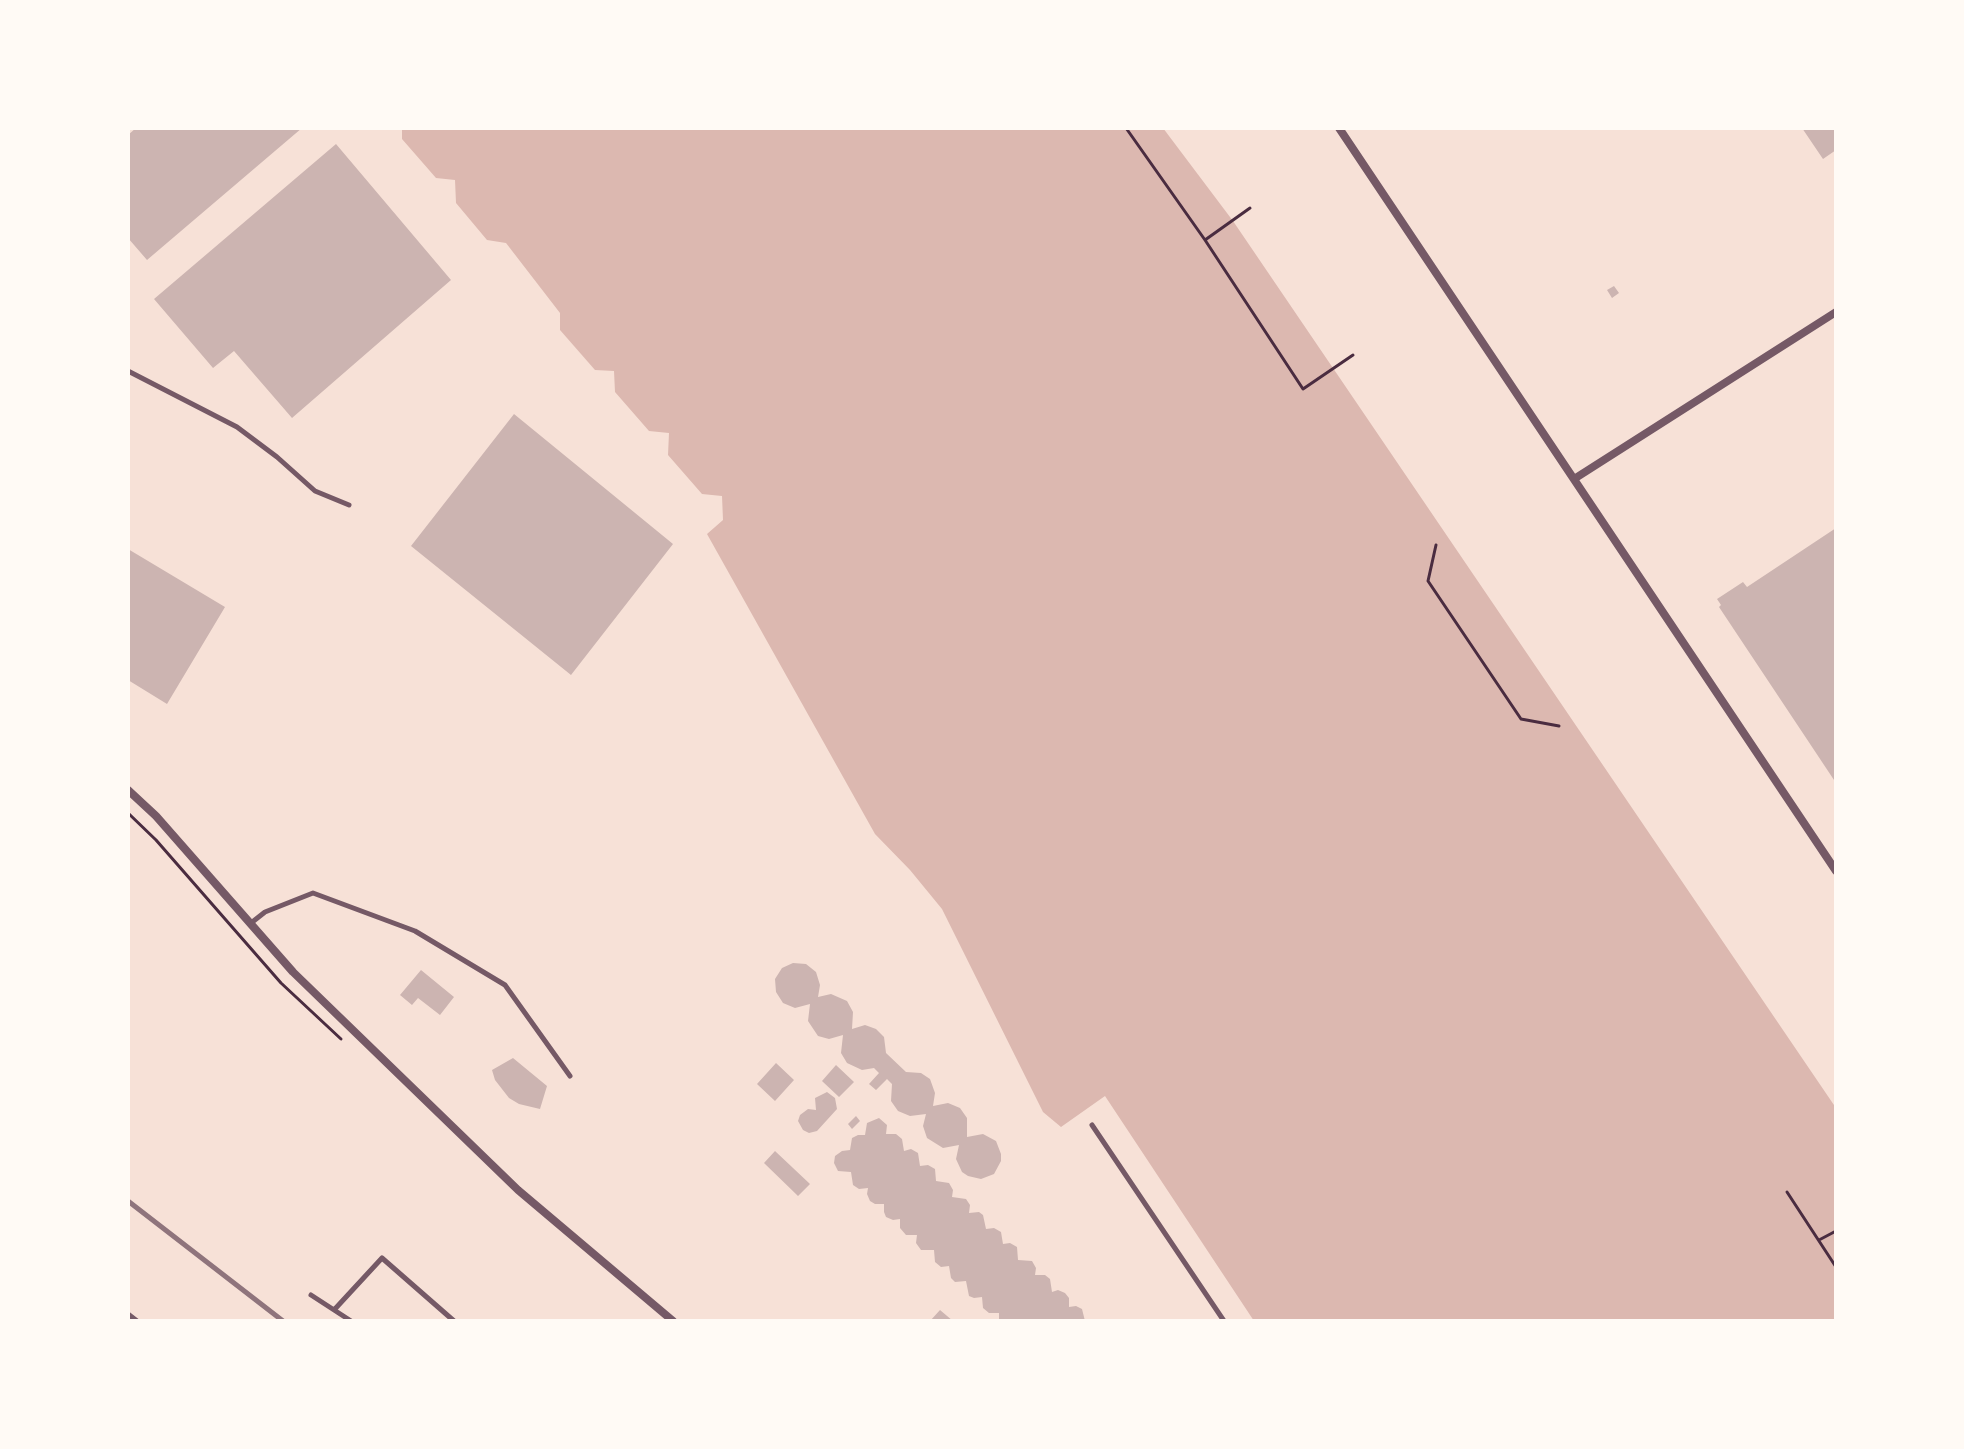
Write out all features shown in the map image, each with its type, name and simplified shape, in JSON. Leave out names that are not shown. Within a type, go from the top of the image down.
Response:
[{"type":"street","points":[[1339,128],[1836,871]]},
{"type":"street","points":[[1574,479],[1836,312]]},
{"type":"street","points":[[128,790],[156,816],[293,972],[518,1190],[673,1321]]},
{"type":"lane","points":[[128,371],[237,427],[315,491],[349,505]]},
{"type":"lane","points":[[251,924],[265,912],[313,893],[415,931],[505,985],[570,1076]]},
{"type":"lane","points":[[1092,1125],[1224,1321]]},
{"type":"lane","points":[[334,1310],[382,1258],[454,1321]]},
{"type":"lane","points":[[311,1295],[351,1321]]},
{"type":"lane","points":[[128,1314],[137,1321]]},
{"type":"path","points":[[1126,128],[1205,240],[1303,389],[1353,355]]},
{"type":"path","points":[[1205,240],[1250,208]]},
{"type":"path","points":[[1436,545],[1428,581],[1521,719],[1559,726]]},
{"type":"path","points":[[1787,1192],[1836,1267]]},
{"type":"path","points":[[1819,1240],[1836,1231]]},
{"type":"shaded area","points":[[402,128],[1163,128],[1233,221],[1836,1108],[1836,1321],[1254,1321],[1105,1096],[1061,1127],[1043,1112],[942,909],[875,834],[707,534],[723,520],[722,496],[702,494],[668,455],[669,433],[649,431],[615,392],[614,371],[595,370],[560,330],[560,313],[506,243],[487,240],[456,203],[455,180],[436,178],[402,139]]},
{"type":"building","points":[[136,128],[302,128],[147,260],[128,238],[128,135]]},
{"type":"building","points":[[1802,128],[1834,128],[1836,150],[1823,159]]},
{"type":"building","points":[[336,144],[451,280],[292,418],[234,351],[213,368],[154,299]]},
{"type":"building","points":[[1614,286],[1619,293],[1612,298],[1607,290]]},
{"type":"building","points":[[514,414],[673,544],[571,675],[411,546]]},
{"type":"building","points":[[1836,528],[1836,783],[1719,607],[1721,605],[1717,599],[1743,582],[1747,587]]},
{"type":"building","points":[[128,549],[225,607],[167,704],[128,680]]},
{"type":"building","points":[[793,963],[806,964],[816,972],[820,985],[818,997],[831,994],[847,1001],[853,1012],[852,1029],[865,1025],[876,1029],[884,1037],[886,1053],[906,1072],[921,1073],[930,1079],[935,1093],[933,1106],[948,1103],[960,1108],[967,1118],[967,1137],[983,1134],[996,1141],[1001,1161],[994,1174],[981,1179],[962,1172],[956,1159],[959,1145],[943,1148],[927,1138],[923,1126],[926,1114],[910,1116],[898,1111],[891,1101],[892,1084],[887,1079],[876,1090],[869,1084],[879,1073],[874,1068],[862,1070],[847,1063],[841,1053],[843,1035],[829,1039],[818,1036],[808,1021],[810,1004],[795,1008],[783,1003],[776,992],[775,979],[782,968]]},
{"type":"building","points":[[421,970],[454,997],[440,1015],[418,998],[412,1005],[400,995]]},
{"type":"building","points":[[513,1058],[547,1086],[540,1109],[509,1098],[495,1080],[492,1070]]},
{"type":"building","points":[[776,1063],[794,1080],[775,1101],[757,1084]]},
{"type":"building","points":[[836,1065],[854,1082],[839,1097],[822,1081]]},
{"type":"building","points":[[827,1092],[835,1098],[837,1109],[817,1131],[809,1133],[803,1130],[798,1121],[800,1115],[808,1109],[816,1110],[815,1098]]},
{"type":"building","points":[[856,1116],[860,1121],[852,1129],[848,1124]]},
{"type":"building","points":[[879,1118],[887,1125],[886,1134],[896,1134],[902,1139],[904,1151],[911,1149],[918,1153],[920,1166],[928,1165],[935,1169],[936,1181],[949,1183],[953,1190],[952,1197],[966,1199],[970,1205],[969,1213],[979,1212],[983,1215],[986,1229],[994,1228],[1001,1232],[1003,1244],[1010,1243],[1017,1247],[1018,1260],[1032,1261],[1036,1268],[1035,1275],[1045,1275],[1050,1279],[1052,1292],[1058,1290],[1065,1293],[1069,1298],[1069,1307],[1082,1309],[1085,1321],[999,1321],[999,1313],[989,1313],[983,1308],[982,1297],[969,1296],[966,1281],[955,1282],[949,1266],[941,1267],[935,1262],[934,1250],[921,1250],[916,1243],[917,1235],[906,1235],[900,1228],[900,1219],[886,1217],[884,1204],[870,1201],[868,1188],[859,1189],[853,1185],[851,1172],[838,1171],[835,1156],[850,1150],[852,1138],[865,1135],[867,1123]]},
{"type":"building","points":[[775,1151],[810,1184],[798,1196],[764,1163]]},
{"type":"building","points":[[940,1310],[953,1321],[930,1321]]},
{"type":"railway","points":[[128,1201],[283,1321]]}]
